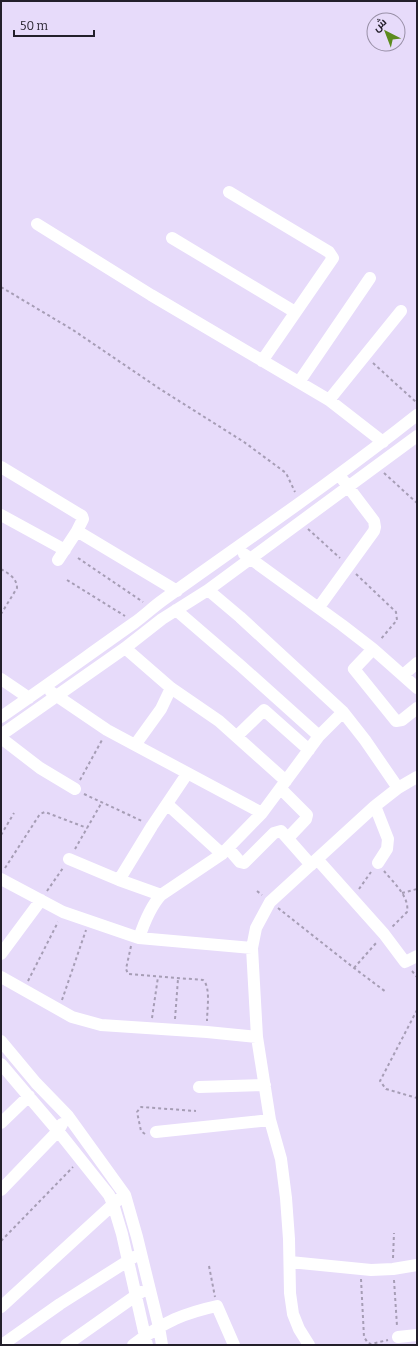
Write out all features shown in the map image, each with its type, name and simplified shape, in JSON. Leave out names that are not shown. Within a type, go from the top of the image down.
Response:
[{"type":"street","points":[[229,192],[329,252],[333,258],[262,361]]},
{"type":"street","points":[[37,224],[152,295],[329,400],[383,442]]},
{"type":"street","points":[[172,238],[296,312]]},
{"type":"street","points":[[299,382],[370,278]]},
{"type":"street","points":[[329,400],[401,311]]},
{"type":"street","points":[[1,717],[238,548],[383,442],[417,415]]},
{"type":"street","points":[[75,790],[40,768],[1,737],[56,696],[125,648],[162,619],[208,590],[417,436]]},
{"type":"street","points":[[1,467],[82,516],[83,519],[62,555],[1,515]]},
{"type":"street","points":[[319,607],[374,531],[375,527],[374,521],[338,475]]},
{"type":"street","points":[[77,531],[177,591]]},
{"type":"street","points":[[238,548],[319,607],[373,649],[417,688]]},
{"type":"street","points":[[208,590],[240,617],[343,712],[365,740],[398,788]]},
{"type":"street","points":[[176,610],[319,736]]},
{"type":"street","points":[[125,648],[171,688],[219,721],[237,736],[283,785],[307,815],[306,819],[288,838]]},
{"type":"street","points":[[373,649],[354,669],[396,721],[402,720],[417,708]]},
{"type":"street","points":[[403,675],[417,663]]},
{"type":"street","points":[[1,679],[29,698]]},
{"type":"street","points":[[43,687],[107,730],[262,813]]},
{"type":"street","points":[[135,745],[161,709],[171,688]]},
{"type":"street","points":[[237,736],[264,710],[309,750]]},
{"type":"street","points":[[136,937],[148,914],[161,895],[225,851],[262,813],[319,736],[343,712]]},
{"type":"street","points":[[118,880],[187,774]]},
{"type":"street","points":[[309,1345],[299,1329],[293,1314],[290,1293],[290,1262],[286,1198],[281,1159],[270,1120],[257,1037],[252,948],[256,928],[270,902],[375,806],[398,788],[417,777]]},
{"type":"street","points":[[167,804],[225,851],[240,862],[244,863],[277,832],[281,831],[352,898],[384,934],[405,962],[417,956]]},
{"type":"street","points":[[375,806],[388,840],[387,849],[378,863]]},
{"type":"street","points":[[69,859],[118,880],[161,895]]},
{"type":"street","points":[[3,874],[41,900],[64,912],[88,922],[136,937],[252,948]]},
{"type":"street","points":[[1,954],[41,900]]},
{"type":"street","points":[[1,977],[72,1017],[100,1025],[257,1037]]},
{"type":"street","points":[[1,1041],[36,1083],[68,1116],[125,1195],[141,1253],[162,1345]]},
{"type":"street","points":[[1,1064],[5,1078],[29,1096],[104,1187],[114,1204],[146,1341]]},
{"type":"street","points":[[199,1087],[265,1085]]},
{"type":"street","points":[[1,1123],[29,1096]]},
{"type":"street","points":[[1,1190],[58,1131],[68,1116]]},
{"type":"street","points":[[156,1132],[270,1120]]},
{"type":"street","points":[[1,1307],[125,1195]]},
{"type":"street","points":[[2,1345],[60,1304],[141,1253]]},
{"type":"street","points":[[290,1262],[371,1270],[393,1269],[417,1265]]},
{"type":"street","points":[[66,1345],[149,1286]]},
{"type":"street","points":[[133,1345],[146,1341],[159,1327],[176,1318],[217,1306],[234,1345]]},
{"type":"street","points":[[398,1337],[417,1335]]},
{"type":"path","points":[[1,287],[73,330],[160,389],[262,455],[286,473],[299,503]]},
{"type":"path","points":[[364,355],[417,403]]},
{"type":"path","points":[[376,466],[417,503]]},
{"type":"path","points":[[300,521],[396,612],[397,620],[373,649]]},
{"type":"path","points":[[78,558],[153,608]]},
{"type":"path","points":[[1,568],[12,575],[17,584],[17,588],[1,614]]},
{"type":"path","points":[[67,580],[135,622]]},
{"type":"path","points":[[107,730],[75,790],[152,826]]},
{"type":"path","points":[[3,874],[40,814],[45,812],[87,828],[102,802]]},
{"type":"path","points":[[1,835],[14,813]]},
{"type":"path","points":[[352,898],[378,863],[402,893],[408,906],[407,912],[384,934],[354,968]]},
{"type":"path","points":[[402,893],[417,890]]},
{"type":"path","points":[[270,902],[386,992]]},
{"type":"path","points":[[24,989],[64,912]]},
{"type":"path","points":[[59,1010],[88,922]]},
{"type":"path","points":[[136,937],[126,972],[131,975],[203,980],[208,987],[207,1032]]},
{"type":"path","points":[[150,1028],[158,977]]},
{"type":"path","points":[[175,1030],[178,979]]},
{"type":"path","points":[[417,1010],[380,1081],[386,1089],[417,1098]]},
{"type":"path","points":[[156,1132],[144,1134],[140,1131],[139,1108],[196,1111]]},
{"type":"path","points":[[1,1241],[81,1159]]},
{"type":"path","points":[[361,1269],[364,1337],[366,1341],[371,1344],[398,1337],[393,1269],[394,1233]]},
{"type":"path","points":[[209,1266],[217,1306]]}]
